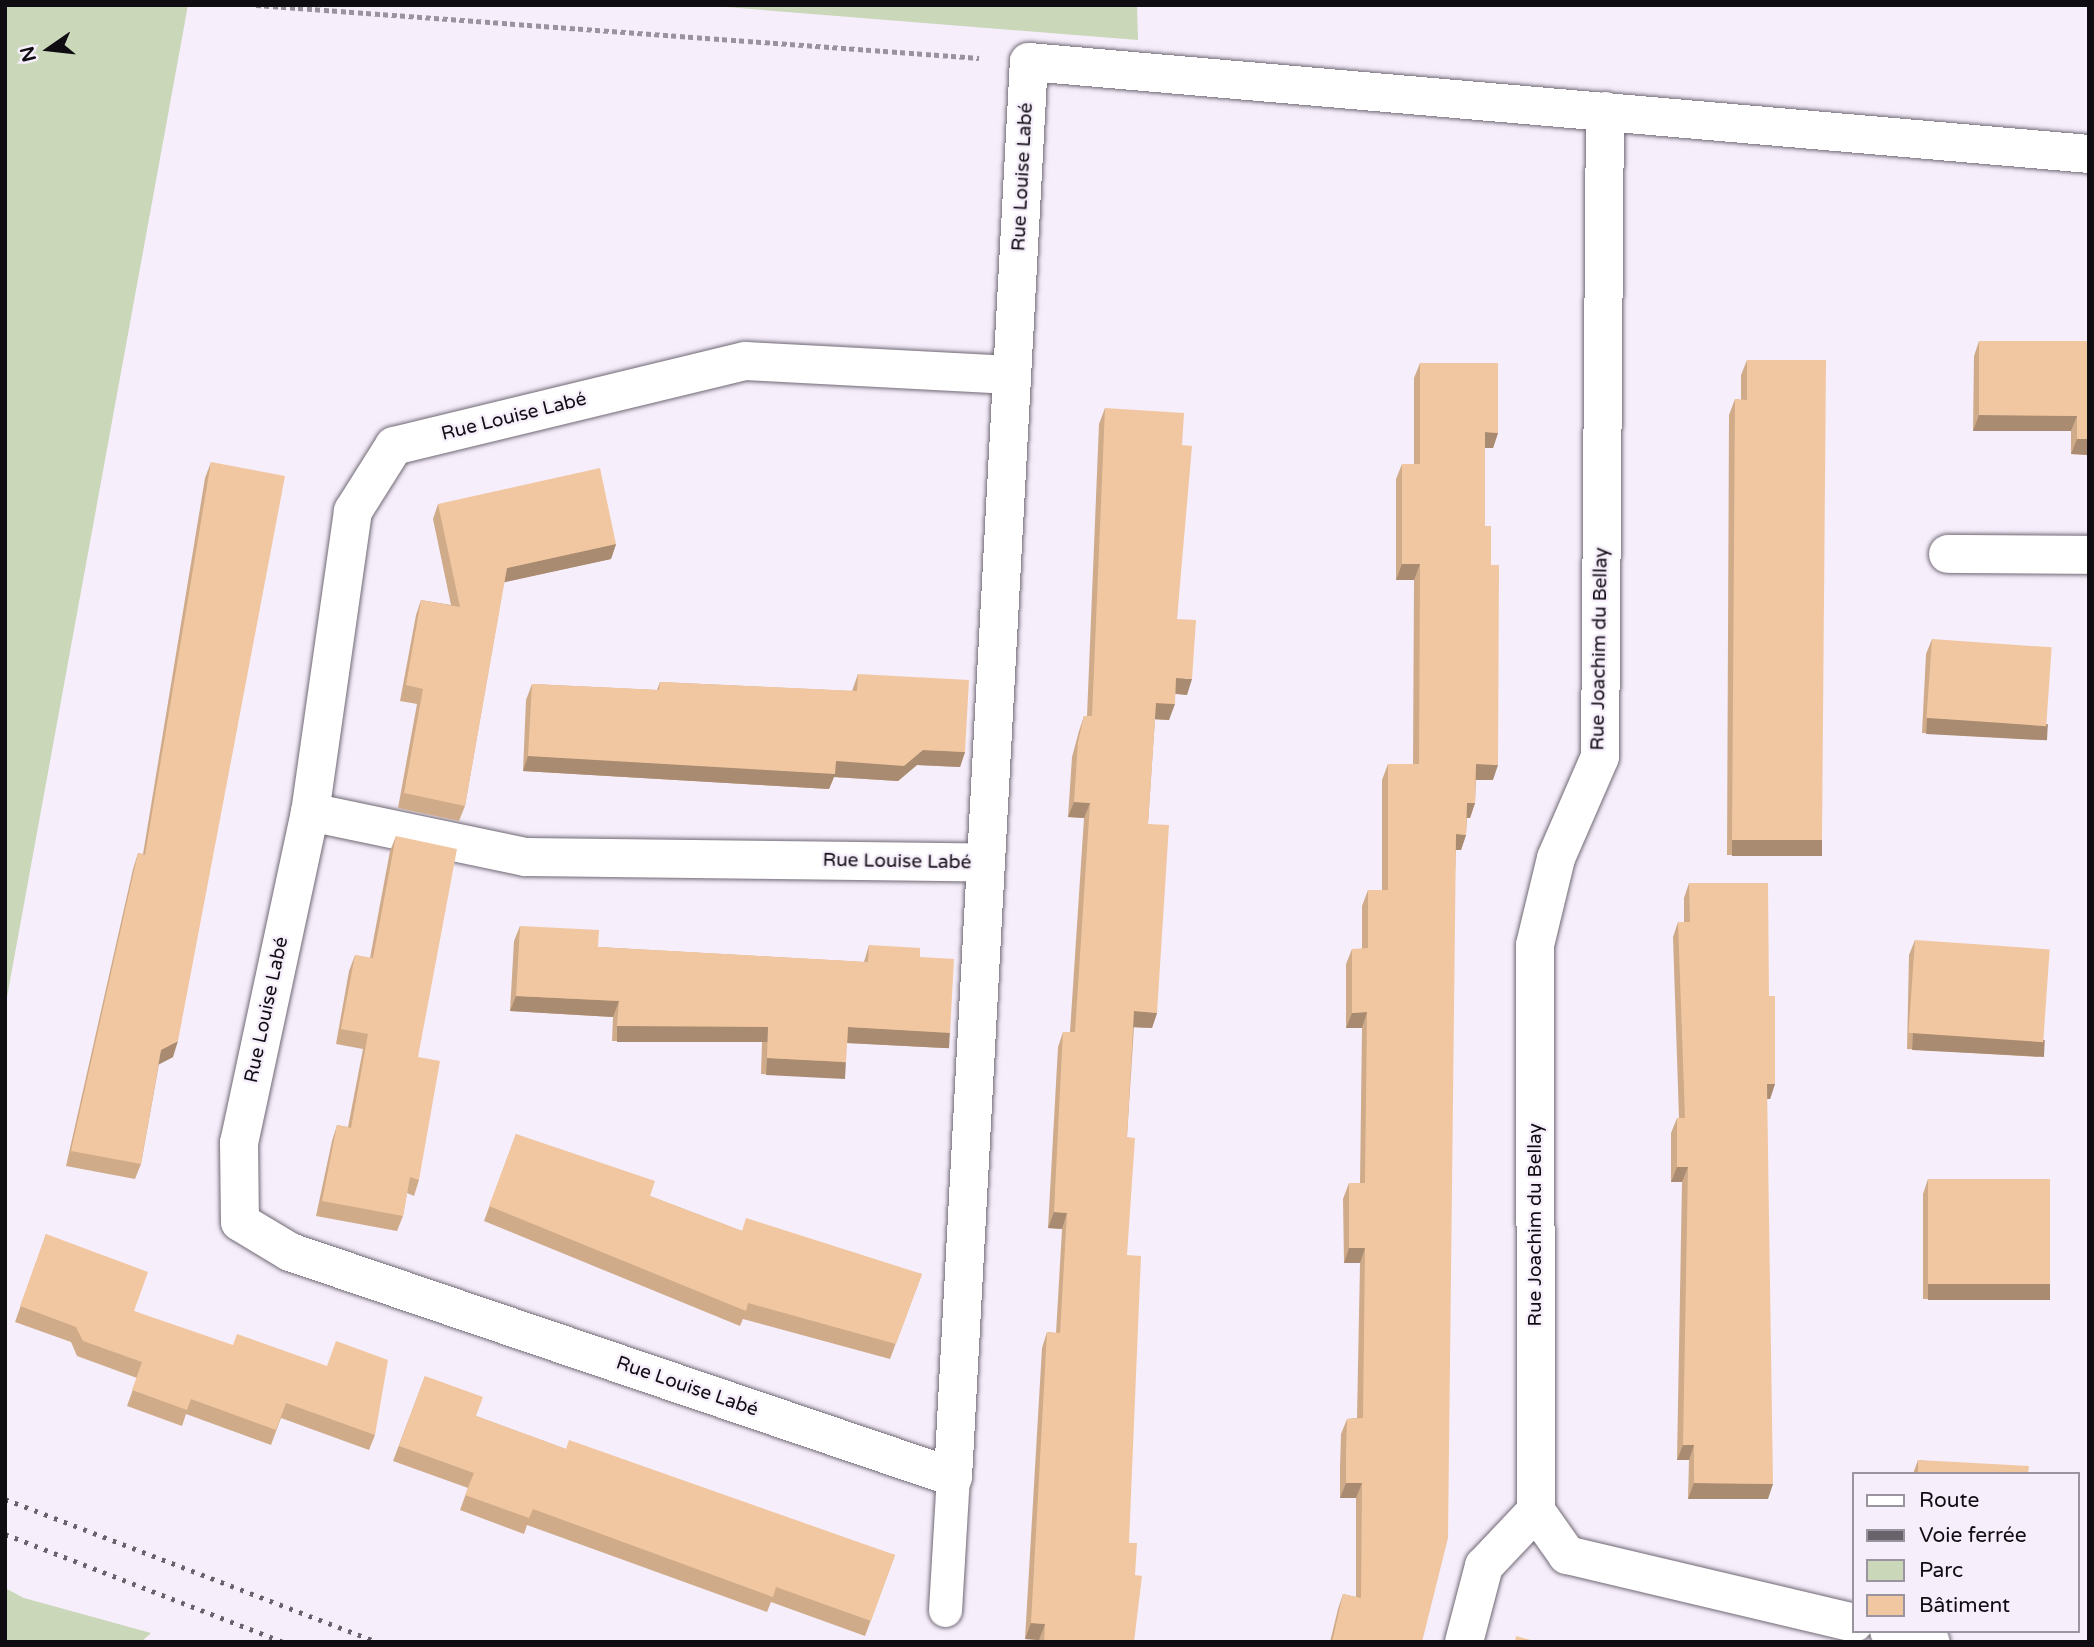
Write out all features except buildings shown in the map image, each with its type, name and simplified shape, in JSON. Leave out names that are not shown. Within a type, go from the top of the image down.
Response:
[{"type":"street","points":[[1029,62],[2089,154]]},
{"type":"street","name":"Rue Louise Labé","points":[[1011,375],[745,361],[394,446],[353,511],[310,812],[239,1142],[240,1222],[290,1252],[953,1477],[1029,62]]},
{"type":"street","name":"Rue Joachim du Bellay","points":[[1536,1511],[1535,944],[1556,858],[1600,757],[1605,111]]},
{"type":"street","points":[[1948,554],[2089,555]]},
{"type":"street","name":"Rue Louise Labé","points":[[310,812],[525,857],[985,863]]},
{"type":"street","points":[[1464,1642],[1484,1566],[1536,1511],[1566,1555],[1842,1620]]},
{"type":"street","points":[[1897,1633],[1931,1642]]},
{"type":"lane","points":[[945,1610],[953,1477]]},
{"type":"path","points":[[256,5],[1029,62]]},
{"type":"green space","points":[[5,5],[188,5],[5,1008]]},
{"type":"green space","points":[[701,5],[1137,5],[1138,40]]},
{"type":"green space","points":[[5,1588],[24,1598],[151,1633],[141,1642],[5,1642]]},
{"type":"railway","points":[[5,1499],[378,1642]]},
{"type":"railway","points":[[5,1534],[283,1642]]}]
